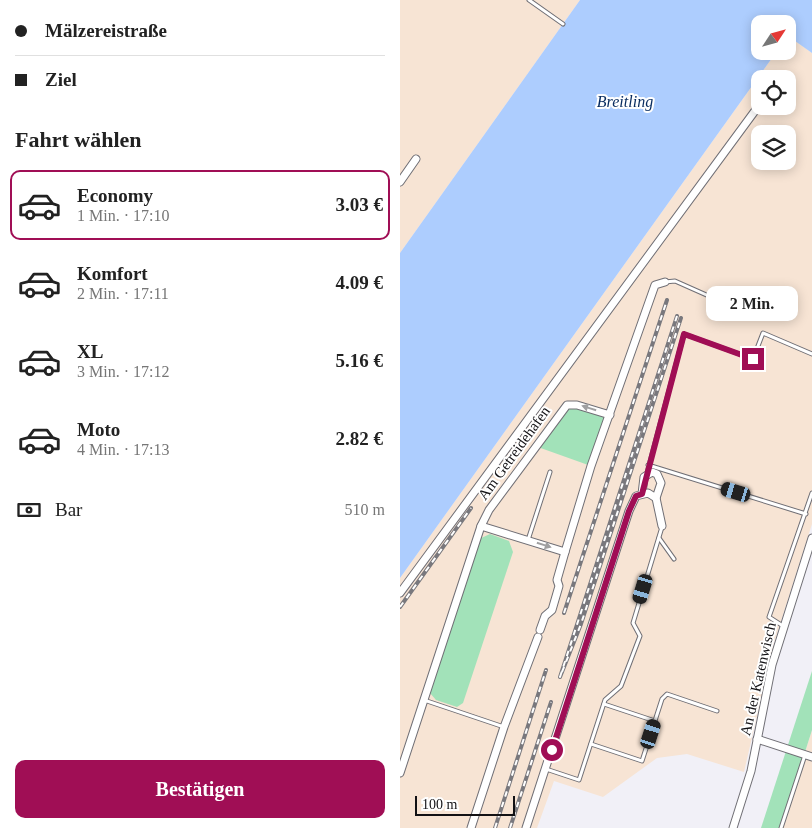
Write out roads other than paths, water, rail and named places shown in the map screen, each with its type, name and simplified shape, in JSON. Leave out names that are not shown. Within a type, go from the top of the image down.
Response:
[{"type":"street","points":[[400,592],[752,115]]},
{"type":"street","points":[[400,182],[416,159]]},
{"type":"street","points":[[471,828],[504,727],[545,616],[552,610],[559,586],[557,580],[565,552],[655,285],[664,282]]},
{"type":"street","name":"Am Getreidehafen","points":[[400,773],[401,764],[481,526],[489,510],[567,405],[577,405],[610,415]]},
{"type":"street","points":[[642,494],[644,477],[647,473],[652,472],[660,478],[661,483],[656,498],[662,526]]},
{"type":"street","points":[[526,828],[629,511],[636,496],[648,494],[656,498]]},
{"type":"street","points":[[481,526],[565,552]]},
{"type":"street","name":"An der Katenwisch","points":[[733,828],[751,771],[772,665],[812,538]]},
{"type":"street","points":[[757,739],[809,756]]},
{"type":"lane","points":[[529,0],[563,24]]},
{"type":"lane","points":[[664,282],[675,281],[738,309]]},
{"type":"lane","points":[[647,473],[684,334],[753,359],[763,333],[812,354]]},
{"type":"lane","points":[[648,465],[806,514]]},
{"type":"lane","points":[[528,540],[550,472]]},
{"type":"lane","points":[[784,626],[769,617],[812,494]]},
{"type":"lane","points":[[546,769],[579,780],[604,704],[621,686],[640,636],[633,623],[662,526]]},
{"type":"lane","points":[[659,538],[674,559]]},
{"type":"lane","points":[[591,744],[642,761],[662,699],[667,694],[717,710]]},
{"type":"lane","points":[[424,700],[504,727]]},
{"type":"lane","points":[[604,704],[655,721]]},
{"type":"lane","points":[[782,828],[809,756]]},
{"type":"water","name":"Breitling","points":[[580,0],[812,0],[812,53],[796,42],[796,15],[751,15],[751,60],[771,60],[763,70],[751,70],[751,87],[400,578],[400,253]]},
{"type":"railway","points":[[564,613],[667,300]]},
{"type":"railway","points":[[677,316],[560,677],[581,624],[681,318]]},
{"type":"railway","points":[[400,607],[471,508]]},
{"type":"railway","points":[[495,828],[546,670]]},
{"type":"railway","points":[[510,828],[551,702]]}]
